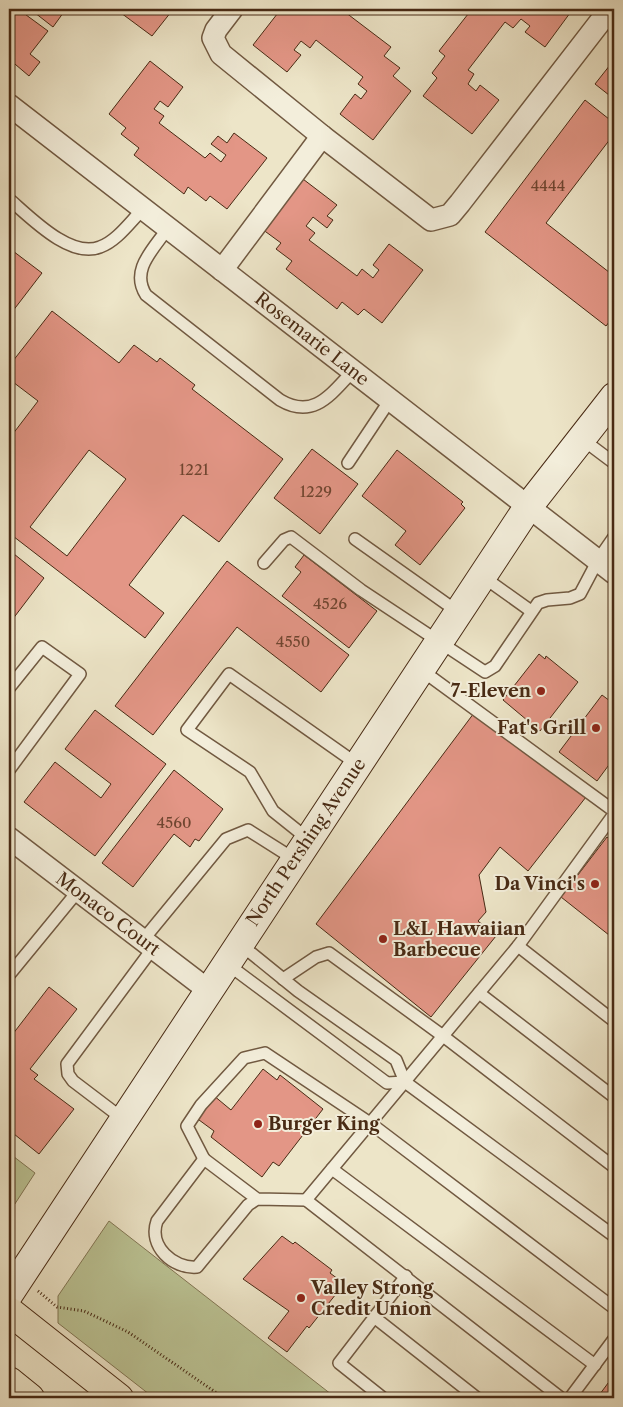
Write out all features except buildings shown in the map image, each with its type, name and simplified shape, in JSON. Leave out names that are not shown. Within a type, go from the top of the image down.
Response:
[{"type":"main road","name":"North Pershing Avenue","points":[[15,1286],[232,953],[528,506],[614,397]]},
{"type":"main road","points":[[9,1311],[120,1398]]},
{"type":"main road","points":[[9,1381],[30,1398]]},
{"type":"street","points":[[232,9],[216,30],[213,38],[221,54],[322,136],[431,220],[450,215],[610,9]]},
{"type":"street","name":"Rosemarie Lane","points":[[9,105],[606,567]]},
{"type":"street","points":[[222,270],[322,136]]},
{"type":"street","name":"Monaco Court","points":[[9,838],[208,990]]},
{"type":"lane","points":[[9,199],[53,236],[72,247],[88,250],[100,248],[112,240],[143,209]]},
{"type":"lane","points":[[168,228],[140,269],[138,278],[140,287],[152,301],[280,400],[290,406],[311,407],[327,398],[353,371]]},
{"type":"lane","points":[[348,463],[390,400]]},
{"type":"lane","points":[[582,438],[614,463]]},
{"type":"lane","points":[[264,563],[284,540],[291,537],[361,590],[485,672],[495,666],[538,603],[547,600],[570,598],[580,594],[606,567],[614,537]]},
{"type":"lane","points":[[355,539],[458,612]]},
{"type":"lane","points":[[482,576],[531,611]]},
{"type":"lane","points":[[9,688],[42,647],[80,674],[9,770]]},
{"type":"lane","points":[[306,1200],[518,946],[614,813],[420,670]]},
{"type":"lane","points":[[301,849],[273,811],[250,772],[187,730],[229,674],[358,764]]},
{"type":"lane","points":[[123,1119],[73,1081],[68,1074],[67,1064],[148,944],[226,839],[248,830],[301,849]]},
{"type":"lane","points":[[9,975],[78,890]]},
{"type":"lane","points":[[518,946],[614,1021]]},
{"type":"lane","points":[[232,953],[283,979],[396,1060],[405,1082],[614,1236]]},
{"type":"lane","points":[[232,953],[387,1083],[405,1082]]},
{"type":"lane","points":[[283,979],[316,958],[330,953],[443,1036],[614,1167]]},
{"type":"lane","points":[[9,959],[21,961]]},
{"type":"lane","points":[[479,992],[614,1097]]},
{"type":"lane","points":[[257,1199],[204,1159],[187,1126],[201,1105],[244,1058],[265,1053],[370,1123],[614,1308]]},
{"type":"lane","points":[[204,1159],[157,1221],[154,1230],[157,1246],[170,1259],[187,1268],[197,1267],[248,1205],[257,1199],[306,1200],[561,1398]]},
{"type":"lane","points":[[332,1169],[595,1365]]},
{"type":"lane","points":[[382,1398],[339,1363],[406,1276]]},
{"type":"lane","points":[[374,1317],[477,1398]]},
{"type":"lane","points":[[570,1398],[614,1339]]},
{"type":"path","points":[[15,1286],[57,1307],[84,1311],[128,1332],[224,1398]]},
{"type":"green space","points":[[9,1153],[35,1173],[9,1213]]},
{"type":"green space","points":[[109,1221],[336,1398],[154,1398],[58,1323],[58,1296]]},
{"type":"place","name":"7-Eleven","points":[[541,691]]},
{"type":"place","name":"Fat's Grill","points":[[596,728]]},
{"type":"place","name":"Da Vinci's","points":[[595,884]]},
{"type":"place","name":"L&L Hawaiian Barbecue","points":[[383,939]]},
{"type":"place","name":"Burger King","points":[[258,1124]]},
{"type":"place","name":"Valley Strong Credit Union","points":[[301,1298]]}]
